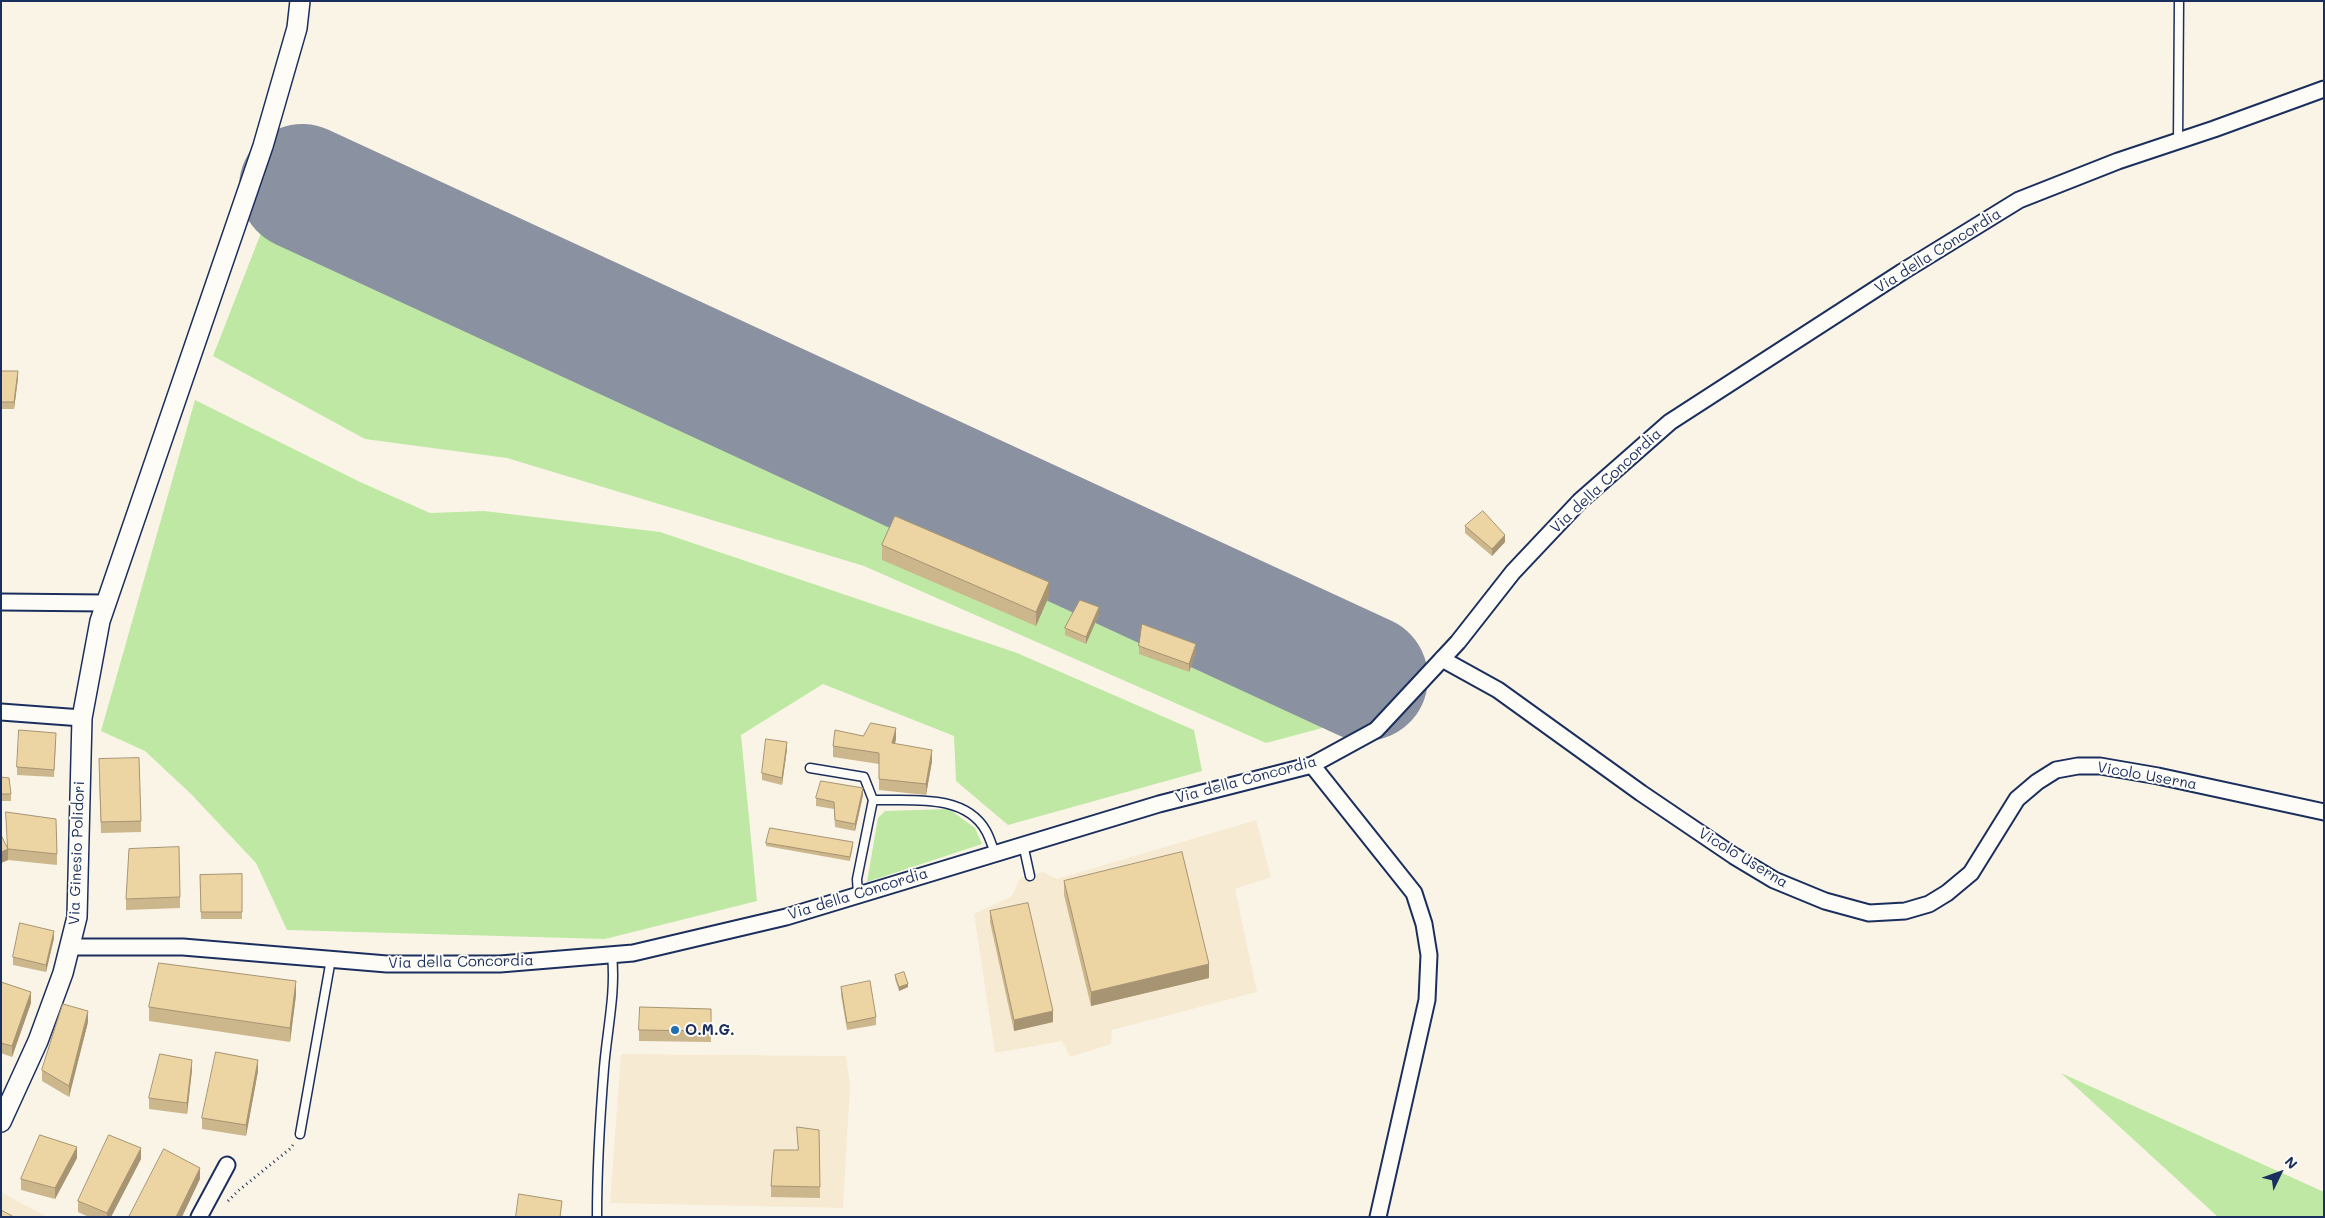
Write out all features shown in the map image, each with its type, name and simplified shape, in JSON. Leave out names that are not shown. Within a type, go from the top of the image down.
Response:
[{"type":"street","name":"Via Ginesio Polidori","points":[[1,1122],[38,1041],[71,947],[77,917],[82,718],[105,602],[263,146],[296,28],[300,1]]},
{"type":"street","name":"Via della Concordia","points":[[71,947],[183,947],[387,964],[500,964],[633,953],[786,917],[1160,804],[1312,765],[1376,730],[1442,659],[1513,572],[1580,501],[1670,422],[1902,272],[2019,200],[2118,161],[2324,89]]},
{"type":"street","points":[[1,602],[105,602]]},
{"type":"street","name":"Vicolo Userna","points":[[1442,659],[1498,690],[1641,793],[1734,856],[1774,880],[1826,901],[1869,913],[1905,911],[1929,904],[1947,893],[1971,873],[2017,799],[2036,782],[2056,770],[2078,766],[2100,766],[2158,776],[2324,812]]},
{"type":"street","points":[[1,712],[82,718]]},
{"type":"street","points":[[1312,765],[1414,893],[1424,924],[1429,955],[1427,1000],[1378,1217]]},
{"type":"street","points":[[199,1217],[227,1165]]},
{"type":"lane","points":[[2178,141],[2179,1]]},
{"type":"lane","points":[[810,768],[864,778],[874,800],[858,879],[858,895]]},
{"type":"lane","points":[[874,800],[952,803],[971,814],[986,830],[995,853]]},
{"type":"lane","points":[[1023,844],[1030,876]]},
{"type":"lane","points":[[597,1217],[597,1162],[603,1076],[614,975],[612,955]]},
{"type":"lane","points":[[300,1134],[331,959]]},
{"type":"path","points":[[226,1204],[238,1191],[291,1148],[300,1134]]},
{"type":"shaded area","points":[[1256,820],[1271,877],[1235,889],[1257,992],[1112,1030],[1111,1044],[1070,1057],[1062,1041],[995,1053],[974,914],[1012,896],[1020,878],[1043,872],[1057,879]]},
{"type":"shaded area","points":[[621,1054],[846,1056],[850,1086],[843,1208],[610,1203]]},
{"type":"shaded area","points":[[1,1192],[47,1217],[1,1217]]},
{"type":"green space","points":[[295,146],[1409,658],[1363,717],[1266,743],[864,566],[507,458],[365,439],[213,356]]},
{"type":"green space","points":[[195,400],[360,482],[430,513],[484,511],[660,532],[1017,653],[1194,730],[1202,771],[1008,825],[956,781],[954,736],[823,684],[741,735],[757,901],[605,939],[287,930],[256,863],[191,794],[145,751],[101,731]]},
{"type":"green space","points":[[949,809],[975,828],[982,844],[867,882],[878,818],[885,811]]},
{"type":"green space","points":[[2061,1073],[2324,1192],[2324,1217],[2218,1217]]},
{"type":"building","points":[[1,371],[18,371],[14,402],[1,402]]},
{"type":"building","points":[[1483,511],[1505,535],[1492,549],[1465,526]]},
{"type":"building","points":[[895,516],[1049,582],[1036,612],[882,545]]},
{"type":"building","points":[[1080,600],[1099,607],[1086,637],[1065,628]]},
{"type":"building","points":[[1142,624],[1196,644],[1189,664],[1139,646]]},
{"type":"building","points":[[871,723],[896,728],[892,743],[932,750],[926,784],[879,779],[879,753],[833,746],[835,730],[863,736]]},
{"type":"building","points":[[19,730],[56,733],[54,770],[17,767]]},
{"type":"building","points":[[766,739],[787,742],[782,778],[762,773]]},
{"type":"building","points":[[139,758],[141,821],[101,822],[99,759]]},
{"type":"building","points":[[1,777],[9,778],[11,794],[1,794]]},
{"type":"building","points":[[821,781],[863,788],[855,824],[835,820],[834,802],[816,798]]},
{"type":"building","points":[[6,812],[56,819],[57,854],[8,849]]},
{"type":"building","points":[[770,828],[853,842],[850,857],[766,843]]},
{"type":"building","points":[[1,835],[8,849],[1,852]]},
{"type":"building","points":[[179,847],[180,897],[126,899],[129,849]]},
{"type":"building","points":[[1182,852],[1209,964],[1091,992],[1064,881]]},
{"type":"building","points":[[242,874],[242,912],[201,912],[200,875]]},
{"type":"building","points":[[1028,903],[1053,1011],[1014,1020],[990,911]]},
{"type":"building","points":[[20,923],[54,931],[46,965],[13,957]]},
{"type":"building","points":[[159,963],[296,981],[290,1028],[149,1007]]},
{"type":"building","points":[[904,972],[908,984],[899,987],[895,975]]},
{"type":"building","points":[[870,981],[876,1017],[847,1023],[841,987]]},
{"type":"building","points":[[1,982],[31,992],[12,1046],[1,1043]]},
{"type":"building","points":[[63,1004],[88,1011],[69,1086],[42,1070]]},
{"type":"building","points":[[640,1007],[711,1009],[711,1031],[639,1030]]},
{"type":"building","points":[[216,1052],[258,1060],[246,1125],[202,1118]]},
{"type":"building","points":[[160,1054],[192,1060],[187,1103],[149,1098]]},
{"type":"building","points":[[797,1127],[819,1130],[820,1187],[771,1186],[774,1150],[798,1150]]},
{"type":"building","points":[[40,1135],[77,1147],[55,1188],[21,1179]]},
{"type":"building","points":[[109,1135],[141,1148],[107,1213],[78,1201]]},
{"type":"building","points":[[164,1149],[200,1168],[176,1217],[129,1217]]},
{"type":"building","points":[[519,1194],[562,1201],[560,1217],[516,1217]]},
{"type":"building","points":[[1,1210],[14,1217],[1,1217]]},
{"type":"runway","points":[[302,187],[1365,678]]},
{"type":"place","name":"O.M.G.","points":[[675,1030]]}]
